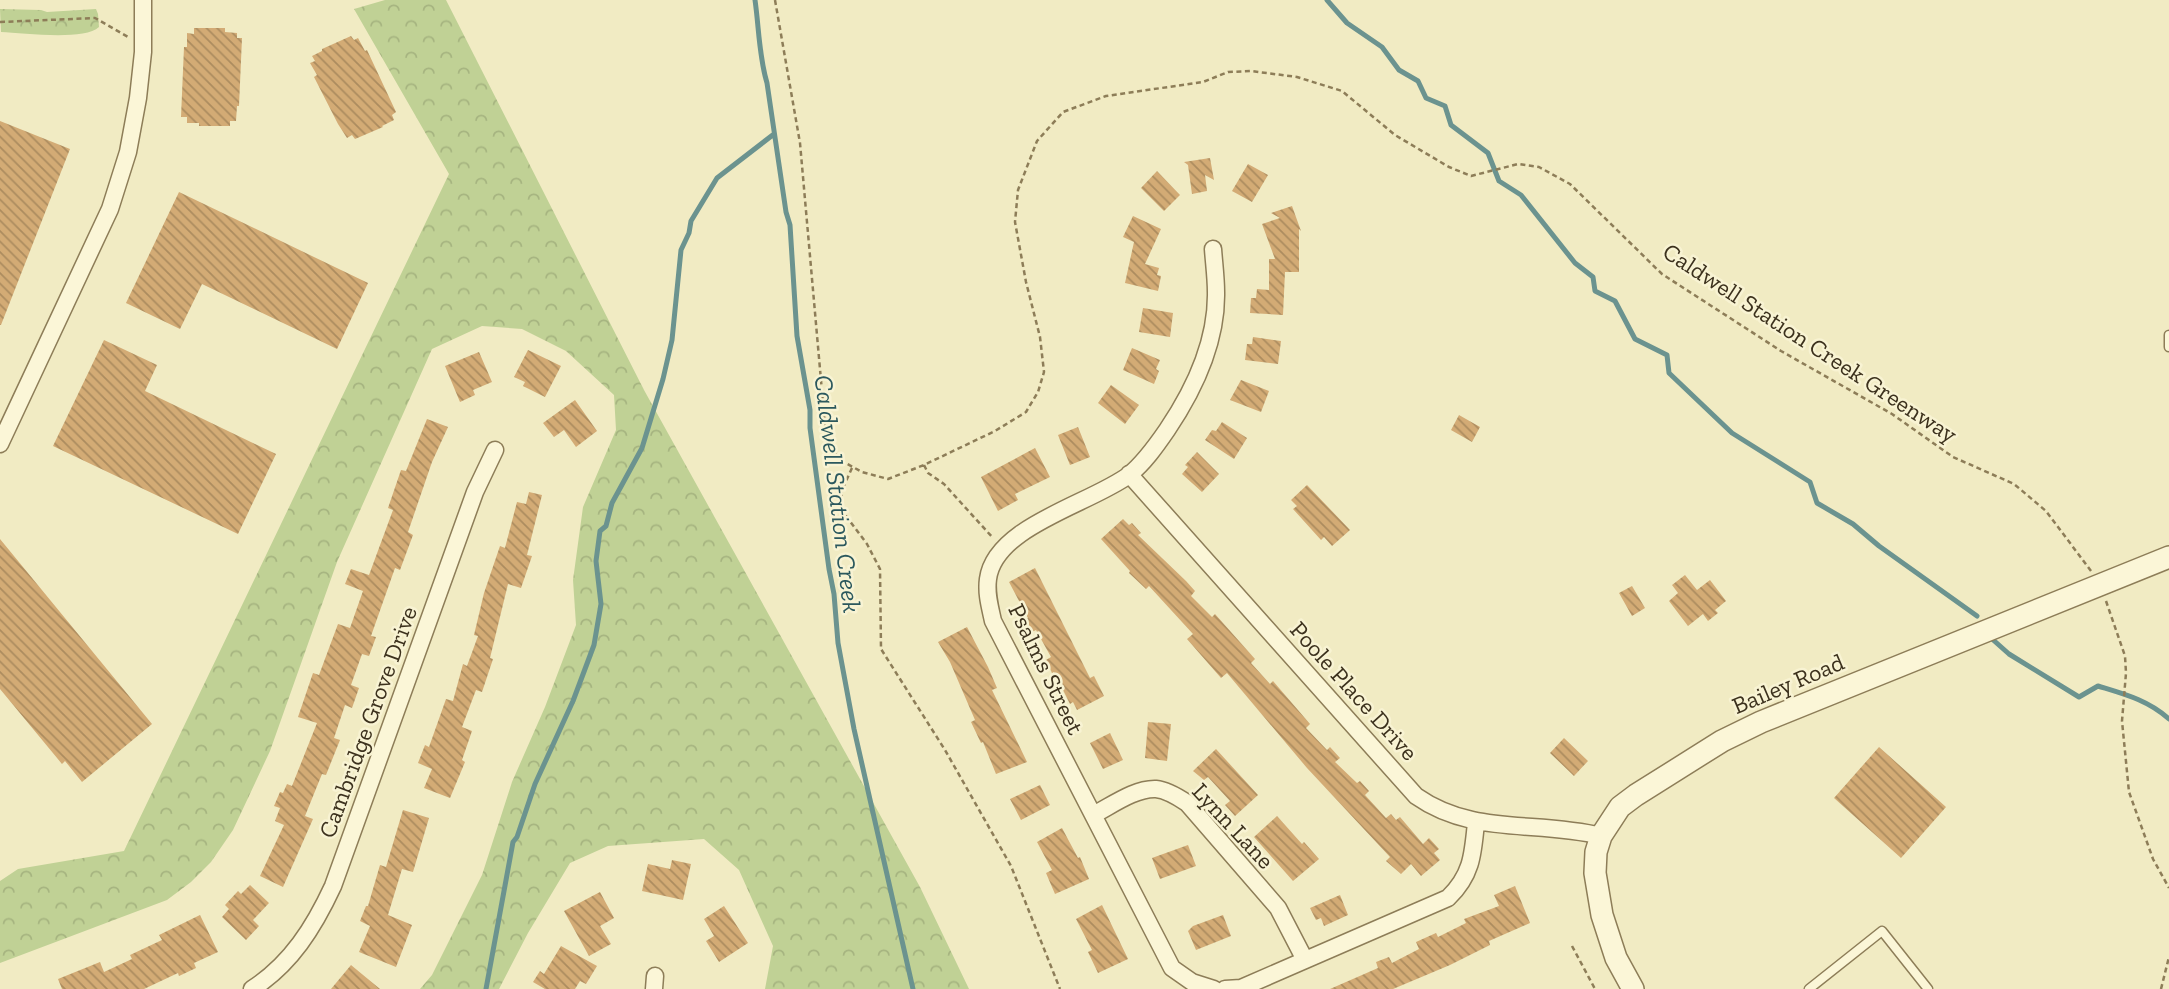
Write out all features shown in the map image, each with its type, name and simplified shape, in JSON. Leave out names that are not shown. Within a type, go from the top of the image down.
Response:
[{"type":"street","points":[[0,444],[110,209],[128,152],[138,98],[143,45],[143,0]]},
{"type":"street","name":"Psalms Street","points":[[1213,249],[1216,294],[1210,341],[1196,382],[1157,446],[1129,474],[1088,499],[1015,536],[998,553],[988,577],[988,599],[993,621],[1172,968],[1192,982],[1214,989]]},
{"type":"street","name":"Cambridge Grove Drive","points":[[252,989],[292,956],[312,928],[333,886],[475,492],[495,450]]},
{"type":"street","name":"Poole Place Drive","points":[[1129,474],[1416,796],[1434,808],[1476,822],[1578,831],[1601,836]]},
{"type":"street","name":"Bailey Road","points":[[1633,989],[1616,958],[1602,915],[1595,873],[1596,852],[1601,836],[1620,807],[1722,741],[1761,722],[2169,557]]},
{"type":"street","name":"Lynn Lane","points":[[1093,815],[1137,792],[1156,789],[1187,803],[1278,908],[1305,960]]},
{"type":"street","points":[[1224,989],[1241,988],[1448,898],[1461,886],[1471,864],[1476,822]]},
{"type":"lane","points":[[2169,335],[2169,347]]},
{"type":"lane","points":[[1810,989],[1882,931],[1928,989]]},
{"type":"path","name":"Caldwell Station Creek Greenway","points":[[775,0],[800,143],[826,437],[831,450],[852,468],[888,479],[924,465],[995,431],[1026,412],[1038,392],[1044,373],[1040,337],[1026,282],[1016,222],[1018,190],[1037,141],[1063,112],[1106,96],[1203,82],[1228,72],[1251,71],[1297,77],[1342,91],[1395,135],[1449,167],[1471,176],[1518,164],[1539,167],[1570,184],[1662,274],[1781,351],[1892,414],[1953,457],[2014,484],[2046,511],[2101,586],[2125,656],[2122,721],[2129,792],[2153,859],[2169,888]]},
{"type":"path","points":[[0,22],[95,18],[143,45]]},
{"type":"path","points":[[924,465],[928,473],[944,484],[1003,548]]},
{"type":"path","points":[[852,468],[842,489],[841,500],[843,512],[867,544],[880,569],[881,649],[945,750],[1011,866],[1060,989]]},
{"type":"path","points":[[1572,946],[1595,989]]},
{"type":"path","points":[[2161,989],[2169,957]]},
{"type":"green space","points":[[385,0],[446,0],[644,390],[920,887],[969,989],[765,989],[773,946],[739,870],[704,839],[608,846],[570,863],[528,933],[499,989],[420,989],[432,975],[482,875],[512,782],[545,707],[576,625],[573,580],[583,507],[616,430],[614,395],[566,351],[522,329],[482,326],[432,349],[337,562],[270,751],[233,830],[211,862],[167,900],[0,963],[0,881],[18,869],[124,851],[449,174],[354,9]]},
{"type":"green space","points":[[0,9],[47,12],[96,9],[99,27],[80,34],[67,35],[1,32]]},
{"type":"building","points":[[194,28],[225,28],[225,32],[237,33],[237,38],[242,38],[239,106],[236,121],[230,121],[230,126],[199,126],[199,123],[187,123],[187,117],[181,117],[184,47],[187,47],[187,33],[194,34]]},
{"type":"building","points":[[351,36],[354,40],[358,38],[365,51],[367,50],[396,112],[392,115],[394,120],[355,139],[352,135],[347,138],[338,124],[314,77],[317,75],[310,63],[315,61],[312,56],[322,49]]},
{"type":"building","points":[[0,121],[70,149],[1,325],[0,325]]},
{"type":"building","points":[[1210,158],[1214,180],[1205,175],[1207,191],[1192,194],[1188,165],[1184,162]]},
{"type":"building","points":[[1248,164],[1268,175],[1252,202],[1232,191]]},
{"type":"building","points":[[1157,171],[1180,195],[1164,211],[1141,188]]},
{"type":"building","points":[[179,192],[368,283],[337,349],[202,284],[180,329],[126,303]]},
{"type":"building","points":[[1292,206],[1301,231],[1299,229],[1299,272],[1285,272],[1283,315],[1250,313],[1251,298],[1256,298],[1257,289],[1269,290],[1269,259],[1275,259],[1262,224],[1280,218],[1271,213]]},
{"type":"building","points":[[1133,216],[1161,229],[1145,264],[1159,268],[1157,275],[1161,276],[1158,291],[1125,283],[1134,242],[1123,237]]},
{"type":"building","points":[[1143,308],[1173,313],[1170,337],[1139,332]]},
{"type":"building","points":[[1253,337],[1281,341],[1278,364],[1245,360],[1247,344],[1252,344]]},
{"type":"building","points":[[104,340],[157,365],[145,391],[276,454],[238,534],[53,446]]},
{"type":"building","points":[[1132,348],[1160,360],[1154,384],[1123,370]]},
{"type":"building","points":[[528,350],[561,366],[545,397],[523,386],[525,382],[514,377]]},
{"type":"building","points":[[479,352],[492,382],[473,390],[475,395],[460,402],[445,366]]},
{"type":"building","points":[[1241,380],[1269,391],[1261,412],[1230,400]]},
{"type":"building","points":[[1111,385],[1139,405],[1125,424],[1098,403]]},
{"type":"building","points":[[575,400],[597,431],[576,447],[564,430],[554,437],[543,423]]},
{"type":"building","points":[[1459,415],[1480,427],[1472,442],[1451,430]]},
{"type":"building","points":[[427,419],[448,427],[432,462],[408,532],[413,535],[400,570],[395,568],[371,636],[376,637],[369,656],[362,654],[351,685],[359,688],[352,708],[345,705],[334,738],[340,740],[326,775],[322,774],[305,816],[313,819],[283,887],[260,876],[284,825],[275,821],[280,808],[274,806],[287,784],[292,786],[317,723],[298,717],[313,673],[319,675],[338,624],[350,628],[363,591],[345,584],[351,569],[369,575],[393,510],[388,508],[401,470],[406,471]]},
{"type":"building","points":[[1222,422],[1247,438],[1234,459],[1205,440]]},
{"type":"building","points":[[1078,427],[1090,457],[1070,465],[1058,435]]},
{"type":"building","points":[[1035,448],[1050,477],[1015,494],[1018,500],[998,511],[981,477]]},
{"type":"building","points":[[1197,452],[1219,474],[1202,492],[1182,474],[1188,467],[1185,465]]},
{"type":"building","points":[[1307,485],[1350,530],[1332,546],[1324,537],[1321,540],[1293,509],[1297,506],[1291,500]]},
{"type":"building","points":[[529,492],[542,495],[527,555],[532,556],[521,588],[508,584],[490,658],[493,659],[482,692],[476,690],[462,727],[472,731],[462,760],[465,762],[450,798],[424,788],[432,769],[418,763],[425,745],[429,747],[446,699],[453,701],[463,664],[467,666],[478,636],[474,635],[484,593],[500,546],[505,548],[517,502],[526,504]]},
{"type":"building","points":[[1123,519],[1129,525],[1132,523],[1141,533],[1138,535],[1195,591],[1191,596],[1212,617],[1215,614],[1255,659],[1251,663],[1270,684],[1273,681],[1310,724],[1306,728],[1327,750],[1330,747],[1340,758],[1335,762],[1369,791],[1365,795],[1386,818],[1391,814],[1396,820],[1400,817],[1423,844],[1429,838],[1439,849],[1434,853],[1440,860],[1421,876],[1411,864],[1401,874],[1386,861],[1390,857],[1307,768],[1227,673],[1221,678],[1187,639],[1193,634],[1149,586],[1146,589],[1129,573],[1101,539]]},
{"type":"building","points":[[0,539],[152,724],[82,782],[65,761],[62,764],[0,689]]},
{"type":"building","points":[[1035,568],[1090,678],[1094,676],[1104,696],[1077,710],[1073,702],[1070,704],[1054,672],[1052,673],[1046,660],[1051,657],[1036,630],[1032,632],[1025,620],[1028,618],[1009,582]]},
{"type":"building","points":[[1685,575],[1697,590],[1710,580],[1726,601],[1715,610],[1718,613],[1708,621],[1703,614],[1688,626],[1669,601],[1678,593],[1672,585]]},
{"type":"building","points":[[1632,586],[1645,608],[1632,616],[1619,593]]},
{"type":"building","points":[[967,627],[988,667],[997,688],[992,690],[1027,762],[996,774],[983,742],[981,743],[971,722],[975,720],[950,662],[938,642]]},
{"type":"building","points":[[1148,722],[1171,724],[1167,761],[1145,758]]},
{"type":"building","points":[[1110,733],[1123,760],[1103,769],[1090,743]]},
{"type":"building","points":[[1564,738],[1588,761],[1574,776],[1550,753]]},
{"type":"building","points":[[1879,747],[1946,807],[1901,858],[1834,798]]},
{"type":"building","points":[[1216,749],[1258,795],[1235,816],[1225,805],[1230,801],[1208,777],[1204,780],[1193,771]]},
{"type":"building","points":[[1040,785],[1050,805],[1021,820],[1010,799]]},
{"type":"building","points":[[403,810],[429,818],[413,872],[402,869],[388,915],[412,925],[396,967],[359,952],[370,926],[360,921],[368,906],[380,865],[386,867]]},
{"type":"building","points":[[1277,816],[1319,859],[1293,881],[1254,837]]},
{"type":"building","points":[[1062,828],[1078,858],[1080,857],[1089,879],[1055,894],[1046,873],[1052,870],[1037,842]]},
{"type":"building","points":[[1188,845],[1196,866],[1160,879],[1152,858]]},
{"type":"building","points":[[672,860],[691,864],[683,900],[642,891],[648,864],[670,869]]},
{"type":"building","points":[[250,885],[269,903],[253,920],[259,926],[246,940],[222,917],[229,909],[225,905],[238,891],[241,894]]},
{"type":"building","points":[[1515,886],[1530,923],[1489,941],[1490,945],[1450,965],[1393,989],[1330,989],[1378,968],[1376,962],[1389,957],[1392,963],[1419,949],[1416,942],[1436,933],[1438,937],[1466,923],[1464,919],[1499,906],[1494,895]]},
{"type":"building","points":[[600,892],[614,918],[600,926],[611,944],[589,956],[564,911]]},
{"type":"building","points":[[1340,895],[1348,915],[1324,926],[1321,918],[1316,920],[1310,908]]},
{"type":"building","points":[[1102,905],[1128,959],[1098,973],[1088,952],[1092,950],[1076,919]]},
{"type":"building","points":[[724,906],[748,943],[719,962],[706,941],[714,936],[704,919]]},
{"type":"building","points":[[200,915],[218,952],[194,963],[196,968],[179,976],[178,973],[144,989],[62,989],[58,979],[100,962],[104,972],[132,959],[130,955],[162,940],[159,935]]},
{"type":"building","points":[[1223,915],[1231,936],[1196,950],[1188,931],[1193,926]]},
{"type":"building","points":[[561,946],[597,966],[586,984],[580,981],[575,989],[545,989],[533,982],[540,971],[544,974]]},
{"type":"building","points":[[351,965],[380,989],[331,989]]},
{"type":"waterway","name":"Caldwell Station Creek","points":[[755,0],[762,63],[790,225],[797,336],[810,410],[810,428],[834,594],[838,643],[854,729],[913,989]]},
{"type":"waterway","points":[[1327,0],[1347,23],[1382,47],[1399,70],[1418,81],[1426,98],[1445,106],[1451,125],[1488,153],[1499,181],[1521,195],[1575,263],[1593,277],[1595,291],[1615,301],[1635,339],[1667,355],[1669,373],[1732,433],[1810,482],[1817,503],[1853,524],[1879,546],[1977,616]]},
{"type":"waterway","points":[[486,989],[513,842],[594,645],[601,604],[596,561],[600,531],[606,526],[612,503],[642,448],[663,379],[672,340],[681,250],[691,221],[717,178],[774,134]]},
{"type":"waterway","points":[[1991,638],[2009,654],[2079,697],[2098,686],[2144,702],[2169,719]]}]
